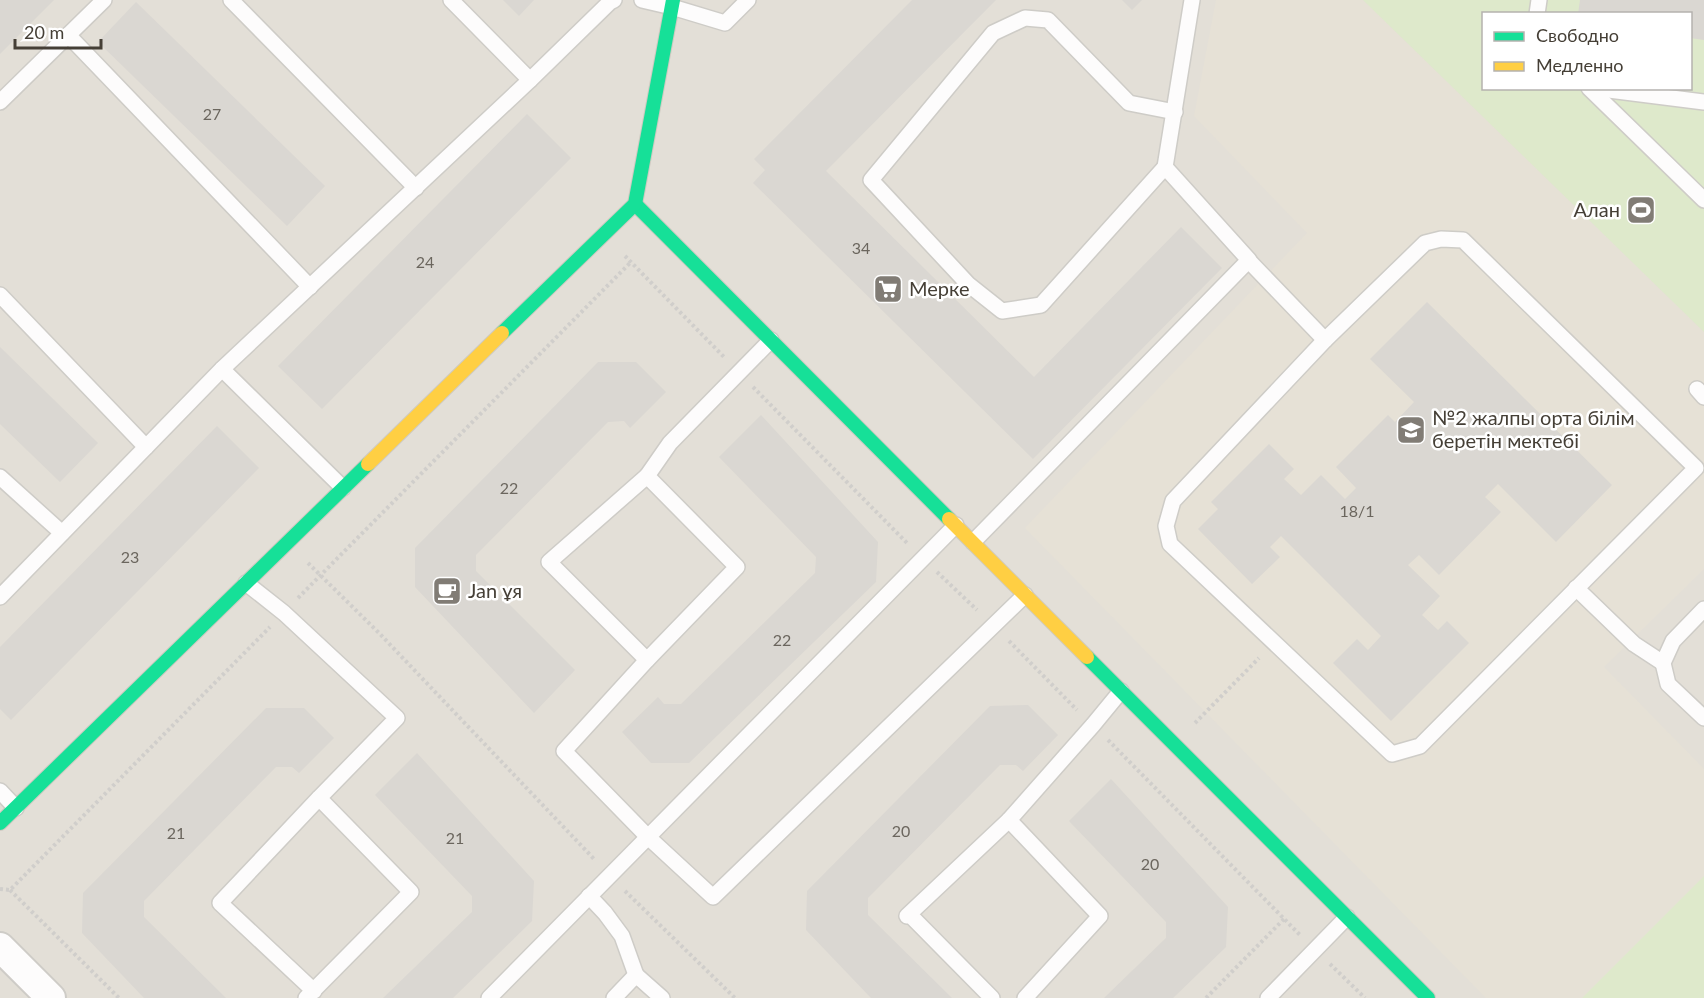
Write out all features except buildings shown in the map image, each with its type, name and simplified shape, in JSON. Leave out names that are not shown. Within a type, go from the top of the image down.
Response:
[{"type":"street","points":[[0,823],[635,204],[673,4]]},
{"type":"street","points":[[635,204],[1428,998]]},
{"type":"street","points":[[5,961],[51,998]]},
{"type":"lane","points":[[0,102],[104,0]]},
{"type":"lane","points":[[231,0],[416,188]]},
{"type":"lane","points":[[451,0],[530,80]]},
{"type":"lane","points":[[0,597],[222,369],[614,0]]},
{"type":"lane","points":[[642,0],[673,4],[725,23],[748,0]]},
{"type":"lane","points":[[1174,112],[1129,103],[1048,20],[1025,18],[993,33],[871,180],[969,284],[1002,311],[1041,304],[1165,167],[1174,112],[1192,0]]},
{"type":"lane","points":[[68,35],[310,287]]},
{"type":"lane","points":[[1593,90],[1704,200]]},
{"type":"lane","points":[[1607,90],[1704,102]]},
{"type":"lane","points":[[1165,167],[1249,261],[1325,340]]},
{"type":"lane","points":[[1441,239],[1463,240],[1700,464],[1420,747],[1392,754],[1170,544],[1166,526],[1173,501],[1325,340],[1425,243],[1441,239]]},
{"type":"lane","points":[[973,542],[1249,261]]},
{"type":"lane","points":[[0,295],[146,447]]},
{"type":"lane","points":[[647,660],[549,562],[647,476],[670,443],[771,340]]},
{"type":"lane","points":[[222,369],[343,488]]},
{"type":"lane","points":[[647,476],[737,567],[647,660],[564,751],[648,837],[713,897],[1025,595]]},
{"type":"lane","points":[[0,477],[62,533]]},
{"type":"lane","points":[[489,998],[956,525]]},
{"type":"lane","points":[[246,583],[284,613],[397,718],[319,798],[220,903],[310,994],[411,892],[319,798]]},
{"type":"lane","points":[[1576,588],[1635,644],[1663,663]]},
{"type":"lane","points":[[1704,609],[1673,641],[1663,663],[1668,684],[1704,718]]},
{"type":"lane","points":[[992,998],[910,915],[907,916],[1010,820],[1121,691]]},
{"type":"lane","points":[[0,791],[16,807]]},
{"type":"lane","points":[[1010,820],[1100,916],[1025,998]]},
{"type":"lane","points":[[589,896],[622,936],[636,975],[662,998]]},
{"type":"lane","points":[[1268,998],[1347,918]]},
{"type":"lane","points":[[614,998],[636,975]]},
{"type":"path","points":[[10,890],[631,262]]},
{"type":"path","points":[[287,541],[380,634],[610,876],[735,998]]},
{"type":"path","points":[[1174,744],[1274,642]]},
{"type":"path","points":[[0,889],[10,890],[119,998]]},
{"type":"path","points":[[1206,998],[1284,919]]},
{"type":"shaded area","points":[[0,0],[1704,0],[1704,998],[0,998]]},
{"type":"shaded area","name":"№2 жалпы орта білім беретін мектебі","points":[[1216,0],[1363,0],[1704,332],[1704,569],[1604,667],[1704,769],[1704,998],[1486,998],[1025,528],[1307,233],[1194,116]]},
{"type":"green space","name":"Алан","points":[[1363,0],[1704,0],[1704,332]]},
{"type":"green space","points":[[1704,876],[1704,998],[1582,998]]},
{"type":"traffic: fast","points":[[502,333],[635,204],[673,0]]},
{"type":"traffic: fast","points":[[635,204],[949,519]]},
{"type":"traffic: fast","points":[[0,823],[368,464]]},
{"type":"traffic: fast","points":[[1087,657],[1428,998]]},
{"type":"traffic: slow","points":[[368,464],[502,333]]},
{"type":"traffic: slow","points":[[949,519],[1087,657]]},
{"type":"place","name":"Алан","points":[[1641,210]]},
{"type":"place","name":"Мерке","points":[[888,289]]},
{"type":"place","name":"№2 жалпы орта білім беретін мектебі","points":[[1411,430]]},
{"type":"place","name":"Jan ұя","points":[[447,591]]}]
